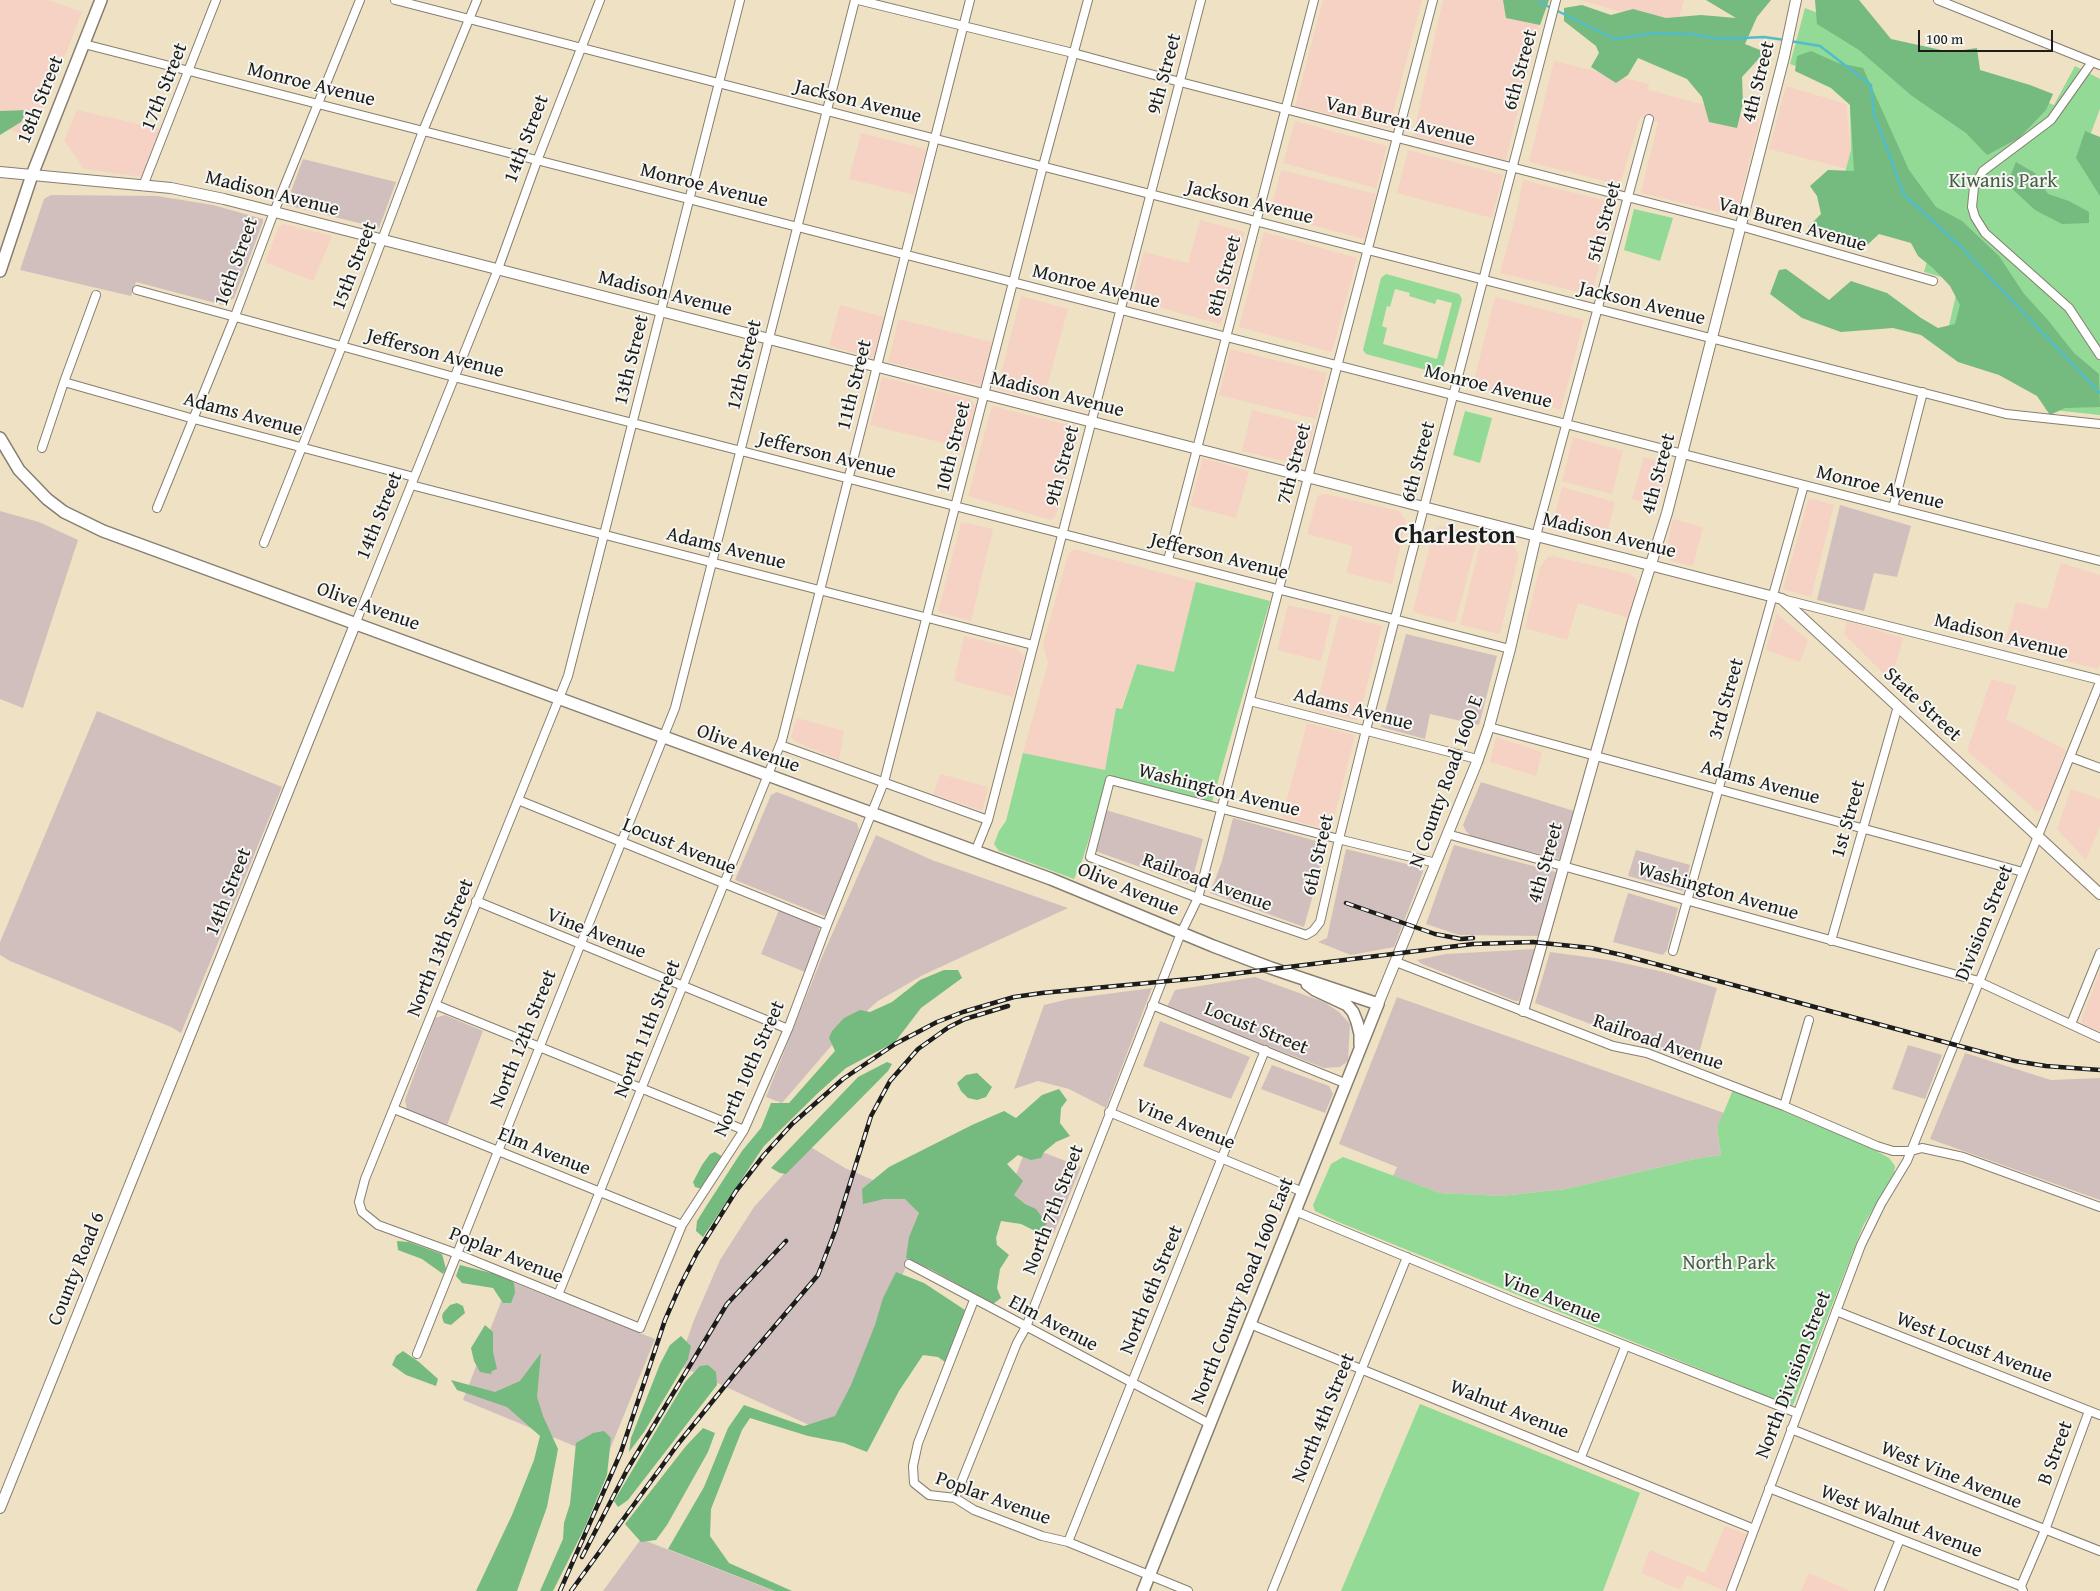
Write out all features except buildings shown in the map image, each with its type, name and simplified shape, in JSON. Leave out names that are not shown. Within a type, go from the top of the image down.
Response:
[{"type":"main road","name":"18th Street","points":[[0,271],[32,175],[101,0]]},
{"type":"main road","name":"Olive Avenue","points":[[0,438],[20,470],[47,499],[70,515],[103,531],[356,622],[767,776],[1078,889],[1181,933],[1272,968],[1378,1004]]},
{"type":"main road","points":[[1296,975],[1315,990],[1347,1005],[1353,1012],[1360,1034],[1360,1052]]},
{"type":"main road","name":"North County Road 1600 East","points":[[1143,1591],[1378,1004]]},
{"type":"street","name":"17th Street","points":[[143,186],[216,0]]},
{"type":"street","name":"16th Street","points":[[157,508],[360,0]]},
{"type":"street","name":"Jackson Avenue","points":[[395,0],[2006,414],[2100,424]]},
{"type":"street","name":"15th Street","points":[[264,543],[383,240],[423,131],[477,0]]},
{"type":"street","name":"14th Street","points":[[187,1043],[498,269],[537,161],[600,0]]},
{"type":"street","name":"13th Street","points":[[559,698],[568,676],[740,0]]},
{"type":"street","name":"Van Buren Avenue","points":[[857,0],[1073,53],[1285,110],[1740,226],[1933,281]]},
{"type":"street","name":"12th Street","points":[[663,737],[675,708],[857,0]]},
{"type":"street","name":"11th Street","points":[[767,776],[780,745],[970,0]]},
{"type":"street","name":"10th Street","points":[[872,814],[884,782],[928,618],[1043,166],[1088,0]]},
{"type":"street","name":"9th Street","points":[[976,852],[988,820],[1201,0]]},
{"type":"street","name":"8th Street","points":[[1168,560],[1314,0]]},
{"type":"street","name":"7th Street","points":[[1181,933],[1198,898],[1433,0]]},
{"type":"street","name":"6th Street","points":[[1313,931],[1320,922],[1366,730],[1556,0]]},
{"type":"street","name":"4th Street","points":[[1523,1011],[1650,564],[1667,513],[1784,57],[1796,0]]},
{"type":"street","points":[[1938,0],[2100,65]]},
{"type":"street","name":"Monroe Avenue","points":[[84,44],[2100,561]]},
{"type":"street","points":[[2092,62],[2051,120],[1984,171],[1974,187],[1972,207],[1975,217],[1985,233],[2069,308],[2100,355]]},
{"type":"street","name":"5th Street","points":[[1536,536],[1565,424],[1650,119]]},
{"type":"street","name":"Madison Avenue","points":[[0,172],[198,193],[2100,681]]},
{"type":"street","name":"Jefferson Avenue","points":[[137,290],[454,377],[1510,649]]},
{"type":"street","points":[[42,448],[96,295]]},
{"type":"street","name":"Adams Avenue","points":[[64,382],[194,419],[414,477]]},
{"type":"street","points":[[1894,508],[1923,392]]},
{"type":"street","name":"Adams Avenue","points":[[411,485],[1033,645]]},
{"type":"street","name":"3rd Street","points":[[1673,951],[1718,788],[1778,598],[1804,485]]},
{"type":"street","name":"N County Road 1600 E","points":[[1378,1004],[1478,759],[1510,649],[1536,536]]},
{"type":"street","name":"State Street","points":[[1778,598],[1898,706],[2100,894]]},
{"type":"street","name":"Division Street","points":[[1898,1175],[1910,1151],[1979,983],[2100,681]]},
{"type":"street","name":"North 13th Street","points":[[362,1212],[359,1202],[361,1192],[476,901],[559,698]]},
{"type":"street","name":"Adams Avenue","points":[[1250,701],[1478,759]]},
{"type":"street","name":"1st Street","points":[[1831,941],[1898,706]]},
{"type":"street","name":"Adams Avenue","points":[[1488,727],[2023,872]]},
{"type":"street","name":"North 12th Street","points":[[417,1354],[663,737]]},
{"type":"street","points":[[780,745],[988,820]]},
{"type":"street","points":[[2070,757],[2100,768]]},
{"type":"street","name":"North 11th Street","points":[[558,1295],[767,776]]},
{"type":"street","name":"Washington Avenue","points":[[1090,857],[1110,780],[1436,863]]},
{"type":"street","name":"Locust Avenue","points":[[518,800],[827,924]]},
{"type":"street","name":"North 10th Street","points":[[640,1328],[682,1225],[744,1130],[788,1029],[827,924],[872,814]]},
{"type":"street","name":"Washington Avenue","points":[[1447,834],[1564,865],[1979,983],[2100,1038]]},
{"type":"street","name":"Railroad Avenue","points":[[1090,857],[1198,898],[1306,935],[1313,931]]},
{"type":"street","name":"Vine Avenue","points":[[476,901],[788,1029]]},
{"type":"street","name":"North 7th Street","points":[[954,1498],[1017,1343],[1026,1327],[1181,933]]},
{"type":"street","points":[[2071,1024],[2100,953]]},
{"type":"street","name":"Railroad Avenue","points":[[1396,962],[1613,1046],[1648,1053],[1784,1106],[1877,1146],[1893,1151],[1910,1151],[1922,1148],[1963,1157],[2100,1207]]},
{"type":"street","points":[[436,1005],[744,1130]]},
{"type":"street","name":"Locust Street","points":[[1152,1005],[1347,1084]]},
{"type":"street","points":[[1784,1106],[1809,1020]]},
{"type":"street","name":"County Road 6","points":[[0,1508],[187,1043]]},
{"type":"street","name":"North 6th Street","points":[[1068,1542],[1264,1050]]},
{"type":"street","name":"Elm Avenue","points":[[394,1109],[682,1225]]},
{"type":"street","name":"Vine Avenue","points":[[1109,1112],[1303,1192]]},
{"type":"street","name":"North Division Street","points":[[1731,1591],[1862,1245],[1898,1175]]},
{"type":"street","name":"Vine Avenue","points":[[1295,1211],[1625,1346],[1797,1413]]},
{"type":"street","name":"Poplar Avenue","points":[[362,1212],[378,1225],[456,1253],[640,1328]]},
{"type":"street","name":"North 4th Street","points":[[1272,1591],[1407,1256]]},
{"type":"street","name":"Elm Avenue","points":[[909,1264],[1210,1424]]},
{"type":"street","name":"Poplar Avenue","points":[[974,1300],[918,1443],[913,1466],[914,1483],[929,1495],[954,1498],[974,1510],[1042,1536],[1068,1542],[1188,1591]]},
{"type":"street","name":"West Locust Avenue","points":[[1836,1311],[2100,1415]]},
{"type":"street","name":"Walnut Avenue","points":[[1250,1324],[1581,1457],[1754,1529]]},
{"type":"street","points":[[1581,1457],[1625,1346]]},
{"type":"street","name":"B Street","points":[[2022,1589],[2089,1411]]},
{"type":"street","name":"West Vine Avenue","points":[[1791,1429],[2100,1551]]},
{"type":"street","name":"West Walnut Avenue","points":[[1769,1488],[1900,1538],[2022,1589]]},
{"type":"street","points":[[1879,1591],[1900,1538]]},
{"type":"shaded area","points":[[0,0],[48,0],[82,12],[32,138],[0,126]]},
{"type":"shaded area","points":[[1323,0],[1422,0],[1389,128],[1295,106]]},
{"type":"shaded area","points":[[1443,0],[1545,0],[1506,160],[1413,136]]},
{"type":"shaded area","points":[[1580,0],[1684,0],[1676,28]]},
{"type":"shaded area","points":[[1554,61],[1649,84],[1648,90],[1760,119],[1736,216],[1641,193],[1658,122],[1640,117],[1620,185],[1529,162]]},
{"type":"shaded area","points":[[1786,86],[1846,104],[1851,150],[1847,169],[1769,149]]},
{"type":"shaded area","points":[[77,110],[160,129],[142,177],[84,169],[64,140]]},
{"type":"shaded area","points":[[1295,121],[1387,146],[1376,188],[1283,163]]},
{"type":"shaded area","points":[[861,133],[926,149],[914,195],[849,179]]},
{"type":"shaded area","points":[[1408,150],[1503,175],[1492,218],[1397,193]]},
{"type":"shaded area","points":[[303,159],[396,182],[379,228],[286,205]]},
{"type":"shaded area","points":[[1281,170],[1376,194],[1364,239],[1270,214]]},
{"type":"shaded area","points":[[1523,180],[1615,203],[1592,295],[1500,273],[1516,215]]},
{"type":"shaded area","points":[[51,195],[157,196],[213,205],[263,219],[263,222],[234,298],[223,305],[136,282],[131,296],[20,270],[44,199]]},
{"type":"shaded area","points":[[1200,220],[1245,232],[1221,324],[1131,300],[1144,252],[1188,263]]},
{"type":"shaded area","points":[[283,224],[332,236],[313,281],[265,262],[279,226]]},
{"type":"shaded area","points":[[1264,232],[1357,258],[1332,352],[1239,327]]},
{"type":"shaded area","points":[[1021,296],[1068,309],[1043,401],[997,389]]},
{"type":"shaded area","points":[[1495,297],[1584,320],[1561,410],[1472,388]]},
{"type":"shaded area","points":[[840,305],[884,317],[874,358],[829,346]]},
{"type":"shaded area","points":[[899,319],[992,342],[982,386],[888,362]]},
{"type":"shaded area","points":[[1230,349],[1327,373],[1316,419],[1219,395]]},
{"type":"shaded area","points":[[882,377],[971,399],[975,407],[964,448],[870,425]]},
{"type":"shaded area","points":[[992,406],[1076,427],[1079,434],[1056,515],[1051,520],[968,496]]},
{"type":"shaded area","points":[[1252,410],[1315,426],[1307,456],[1300,462],[1280,460],[1242,451]]},
{"type":"shaded area","points":[[1573,437],[1623,451],[1612,494],[1562,481]]},
{"type":"shaded area","points":[[1644,457],[1670,464],[1657,506],[1632,499]]},
{"type":"shaded area","points":[[1203,458],[1249,471],[1236,518],[1190,506]]},
{"type":"shaded area","points":[[1562,487],[1615,502],[1605,541],[1559,530],[1553,521]]},
{"type":"shaded area","points":[[1326,494],[1399,511],[1406,521],[1392,584],[1346,573],[1353,546],[1307,534],[1318,495]]},
{"type":"shaded area","points":[[1809,498],[1834,505],[1811,597],[1783,589]]},
{"type":"shaded area","points":[[1840,505],[1911,526],[1897,577],[1874,573],[1864,611],[1817,600]]},
{"type":"shaded area","points":[[0,511],[39,522],[78,540],[23,708],[0,699]]},
{"type":"shaded area","points":[[1673,519],[1703,527],[1693,566],[1671,561],[1667,557],[1666,550]]},
{"type":"shaded area","points":[[961,522],[993,529],[971,621],[938,612]]},
{"type":"shaded area","points":[[1440,526],[1479,534],[1455,623],[1417,613],[1413,610],[1434,530]]},
{"type":"shaded area","points":[[1483,533],[1510,540],[1518,554],[1500,634],[1460,625]]},
{"type":"shaded area","points":[[1074,549],[1196,582],[1174,673],[1137,664],[1121,709],[1116,708],[1105,770],[1023,753],[1048,663],[1043,644],[1068,555]]},
{"type":"shaded area","points":[[1552,556],[1630,574],[1637,580],[1637,588],[1629,618],[1578,603],[1567,640],[1525,628],[1540,567],[1548,557]]},
{"type":"shaded area","points":[[2061,563],[2100,575],[2100,664],[2098,669],[2004,646],[2016,602],[2047,609]]},
{"type":"shaded area","points":[[1288,605],[1332,615],[1321,661],[1277,650]]},
{"type":"shaded area","points":[[1777,614],[1808,640],[1800,662],[1766,650]]},
{"type":"shaded area","points":[[1339,615],[1382,626],[1358,721],[1315,711]]},
{"type":"shaded area","points":[[1847,621],[1903,638],[1891,681],[1844,634]]},
{"type":"shaded area","points":[[1406,634],[1497,656],[1479,725],[1430,714],[1425,739],[1381,727]]},
{"type":"shaded area","points":[[964,636],[1017,649],[1024,656],[1013,697],[954,681]]},
{"type":"shaded area","points":[[1991,679],[2017,686],[2006,719],[2066,750],[2046,805],[2038,812],[1967,751]]},
{"type":"shaded area","points":[[97,711],[282,787],[181,1033],[171,1027],[10,961],[0,955],[0,942]]},
{"type":"shaded area","points":[[797,718],[844,731],[839,760],[796,742],[791,737]]},
{"type":"shaded area","points":[[1307,723],[1355,735],[1331,830],[1282,818]]},
{"type":"shaded area","points":[[1496,737],[1542,752],[1536,776],[1490,762]]},
{"type":"shaded area","points":[[940,774],[988,787],[983,808],[980,810],[933,794]]},
{"type":"shaded area","points":[[1481,782],[1574,811],[1560,859],[1472,837],[1463,825]]},
{"type":"shaded area","points":[[2071,789],[2100,799],[2100,826],[2086,860],[2057,829]]},
{"type":"shaded area","points":[[777,792],[857,823],[859,830],[827,914],[824,916],[735,880],[771,795]]},
{"type":"shaded area","points":[[1106,810],[1203,839],[1191,885],[1095,851]]},
{"type":"shaded area","points":[[1233,818],[1327,844],[1304,927],[1210,893],[1222,861]]},
{"type":"shaded area","points":[[876,835],[932,860],[1068,908],[923,975],[878,1001],[844,1031],[782,1103],[766,1097],[822,957]]},
{"type":"shaded area","points":[[1454,845],[1556,872],[1540,936],[1459,935],[1426,924]]},
{"type":"shaded area","points":[[1346,849],[1423,868],[1394,947],[1351,955],[1318,942],[1327,938]]},
{"type":"shaded area","points":[[1636,850],[1690,865],[1683,891],[1628,876]]},
{"type":"shaded area","points":[[1628,893],[1678,908],[1667,950],[1663,955],[1613,942]]},
{"type":"shaded area","points":[[779,910],[818,925],[820,933],[805,972],[761,954]]},
{"type":"shaded area","points":[[1535,949],[1519,1001],[1422,964],[1417,960],[1446,954]]},
{"type":"shaded area","points":[[1550,952],[1609,960],[1664,972],[1717,988],[1696,1064],[1535,1003]]},
{"type":"shaded area","points":[[2100,971],[2100,1031],[2082,1024],[2082,1018]]},
{"type":"shaded area","points":[[1255,977],[1324,1002],[1339,1012],[1350,1024],[1348,1061],[1340,1067],[1324,1068],[1167,1007],[1175,990]]},
{"type":"shaded area","points":[[1152,988],[1106,1108],[1069,1089],[1038,1081],[1014,1089],[1044,1005],[1069,999]]},
{"type":"shaded area","points":[[1397,997],[1724,1113],[1717,1129],[1721,1155],[1695,1159],[1566,1189],[1501,1196],[1440,1193],[1393,1176],[1397,1167],[1339,1144]]},
{"type":"shaded area","points":[[445,1015],[483,1031],[447,1125],[407,1110],[405,1100],[435,1018]]},
{"type":"shaded area","points":[[1160,1021],[1250,1057],[1231,1099],[1143,1066]]},
{"type":"shaded area","points":[[1908,1045],[1942,1055],[1925,1099],[1892,1089]]},
{"type":"shaded area","points":[[1965,1053],[2051,1080],[2100,1078],[2100,1200],[1930,1139]]},
{"type":"shaded area","points":[[1272,1065],[1329,1086],[1333,1094],[1325,1113],[1261,1089]]},
{"type":"shaded area","points":[[809,1146],[845,1168],[933,1206],[831,1435],[678,1365],[694,1320],[720,1260],[754,1207]]},
{"type":"shaded area","points":[[1027,1146],[1081,1167],[1054,1233],[1002,1211]]},
{"type":"shaded area","points":[[509,1281],[655,1339],[606,1459],[463,1400]]},
{"type":"shaded area","points":[[1725,1526],[1748,1535],[1725,1591],[1687,1575],[1681,1590],[1641,1573],[1650,1550],[1705,1573]]},
{"type":"shaded area","points":[[641,1539],[774,1591],[603,1591]]},
{"type":"shaded area","points":[[1809,1573],[1850,1591],[1801,1591]]},
{"type":"green space","points":[[1503,0],[1549,0],[1540,25],[1506,18]]},
{"type":"green space","points":[[1706,0],[1771,0],[1757,17],[1745,44],[1765,52],[1742,77],[1743,103],[1737,128],[1709,122],[1702,97],[1687,79],[1638,58],[1628,75],[1616,83],[1591,67],[1599,53],[1596,46],[1564,21],[1564,8],[1582,5],[1611,15],[1633,9],[1666,18],[1701,15],[1736,18]]},
{"type":"green space","points":[[1815,0],[1859,0],[1891,39],[1950,52],[1977,48],[1980,70],[2053,94],[2046,110],[2019,138],[1987,155],[1966,133],[1912,96],[1859,50],[1817,24]]},
{"type":"green space","name":"Kiwanis Park","points":[[1805,8],[2054,105],[2075,66],[2100,79],[2100,109],[2086,146],[2100,151],[2100,415],[2045,409],[2053,384],[1947,334],[1959,282],[1924,272],[1933,239],[1836,207],[1851,150],[1850,105],[1841,82],[1790,64]]},
{"type":"green space","points":[[1811,51],[1838,63],[1863,68],[1909,170],[1936,207],[1962,221],[1999,256],[2024,294],[2074,353],[2099,374],[2100,407],[2065,408],[2050,415],[2037,396],[1999,375],[1958,362],[1921,335],[1893,328],[1841,332],[1802,318],[1770,294],[1779,270],[1786,269],[1829,300],[1851,281],[1887,293],[1938,328],[1955,324],[1960,305],[1950,286],[1933,268],[1918,256],[1911,243],[1879,234],[1864,248],[1821,238],[1808,227],[1821,214],[1817,196],[1810,186],[1828,170],[1854,171],[1850,105],[1831,88],[1795,71],[1797,56]]},
{"type":"green space","points":[[27,110],[21,122],[0,135],[0,111]]},
{"type":"green space","points":[[2085,131],[2100,137],[2100,196],[2076,158]]},
{"type":"green space","points":[[2016,162],[2035,173],[2048,194],[2069,201],[2089,212],[2089,223],[2062,224],[2035,210],[2007,184]]},
{"type":"green space","points":[[1634,209],[1673,218],[1660,261],[1624,250]]},
{"type":"green space","points":[[1386,274],[1459,294],[1462,299],[1442,372],[1437,373],[1366,354],[1363,350],[1381,278]],"holes":[[[1395,289],[1410,293],[1409,296],[1435,304],[1437,299],[1452,303],[1437,359],[1383,344],[1387,328],[1382,326],[1387,306],[1390,307]]]},
{"type":"green space","points":[[1465,411],[1492,418],[1480,463],[1453,455]]},
{"type":"green space","points":[[1196,582],[1270,601],[1212,802],[1109,775],[1082,861],[1074,879],[999,851],[994,844],[999,831],[1006,821],[1023,753],[1105,770],[1116,708],[1122,709],[1137,664],[1174,672]]},
{"type":"green space","points":[[944,970],[958,970],[962,978],[921,1008],[895,1042],[846,1068],[818,1093],[764,1146],[703,1237],[696,1231],[697,1221],[742,1151],[761,1128],[771,1103],[789,1103],[835,1051],[829,1038],[832,1031],[844,1018],[860,1010],[870,1012],[892,1002],[920,980]]},
{"type":"green space","points":[[887,1062],[892,1064],[888,1071],[786,1174],[771,1168],[858,1077]]},
{"type":"green space","points":[[977,1073],[992,1087],[986,1097],[977,1100],[968,1098],[961,1091],[957,1083],[966,1075]]},
{"type":"green space","points":[[1059,1089],[1067,1100],[1061,1108],[1060,1123],[1070,1136],[1056,1142],[1044,1152],[1041,1158],[1031,1160],[1018,1155],[1007,1164],[1023,1181],[1014,1195],[1025,1204],[1036,1209],[1047,1224],[1037,1232],[1021,1224],[1001,1221],[996,1238],[997,1245],[1009,1255],[1000,1269],[997,1288],[1001,1298],[993,1304],[932,1270],[906,1258],[909,1237],[919,1213],[905,1199],[884,1199],[863,1204],[862,1189],[889,1167],[1004,1111],[1016,1118],[1042,1095]]},
{"type":"green space","name":"North Park","points":[[1733,1090],[1869,1147],[1889,1158],[1895,1166],[1894,1173],[1863,1226],[1791,1406],[1336,1221],[1315,1211],[1313,1205],[1331,1164],[1343,1157],[1440,1193],[1501,1196],[1566,1189],[1695,1159],[1721,1155],[1717,1128]]},
{"type":"green space","points":[[715,1152],[723,1157],[702,1189],[695,1187],[693,1182],[702,1165],[710,1154]]},
{"type":"green space","points":[[397,1241],[409,1242],[442,1254],[446,1269],[443,1274],[422,1259],[398,1250]]},
{"type":"green space","points":[[460,1265],[507,1277],[514,1283],[515,1293],[511,1303],[503,1303],[493,1288],[462,1283],[456,1276]]},
{"type":"green space","points":[[896,1272],[924,1283],[965,1310],[966,1324],[948,1364],[938,1357],[923,1355],[899,1391],[867,1452],[844,1443],[808,1436],[750,1418],[742,1430],[711,1509],[710,1536],[729,1563],[792,1591],[775,1591],[668,1549],[704,1487],[728,1428],[744,1405],[804,1426],[835,1416],[851,1385],[875,1325],[883,1298]]},
{"type":"green space","points":[[457,1303],[463,1306],[465,1313],[451,1325],[444,1323],[443,1313],[450,1305]]},
{"type":"green space","points":[[485,1325],[493,1332],[493,1352],[497,1369],[492,1371],[491,1374],[480,1372],[474,1361],[471,1348]]},
{"type":"green space","points":[[681,1336],[691,1346],[688,1359],[644,1432],[629,1452],[631,1438],[660,1364],[670,1345]]},
{"type":"green space","points":[[403,1351],[438,1379],[436,1386],[406,1375],[392,1365],[396,1356]]},
{"type":"green space","points":[[541,1353],[537,1397],[543,1416],[558,1449],[547,1507],[517,1591],[476,1591],[512,1515],[534,1460],[540,1436],[507,1407],[457,1390],[451,1380],[495,1392],[520,1381]]},
{"type":"green space","points":[[708,1365],[716,1372],[717,1385],[628,1500],[618,1507],[614,1501],[685,1382],[700,1366]]},
{"type":"green space","points":[[1420,1404],[1640,1493],[1603,1591],[1341,1591]]},
{"type":"green space","points":[[703,1428],[715,1433],[708,1452],[667,1525],[656,1540],[641,1542],[625,1524],[686,1446]]},
{"type":"green space","points":[[604,1431],[611,1438],[607,1475],[585,1527],[553,1591],[540,1591],[563,1539],[564,1523],[570,1504],[576,1443],[593,1433]]},
{"type":"waterway","points":[[1539,2],[1615,39],[1655,33],[1689,34],[1722,39],[1764,37],[1785,40]]},
{"type":"waterway","points":[[1790,41],[1820,46],[1871,85],[1874,114],[1904,195],[1959,245],[2100,393]]},
{"type":"railway","points":[[1346,903],[1435,934],[1461,939],[1473,938]]},
{"type":"railway","points":[[560,1591],[621,1452],[665,1320],[697,1253],[736,1191],[764,1155],[792,1124],[843,1079],[895,1044],[937,1022],[963,1012],[1014,997],[1042,993],[1200,978],[1473,944],[1533,942],[1591,948],[1622,955],[2015,1061],[2046,1066],[2100,1070]]},
{"type":"railway","points":[[571,1591],[678,1444],[818,1275],[835,1231],[871,1116],[890,1081],[918,1049],[949,1027],[965,1019],[1008,1006]]},
{"type":"railway","points":[[582,1557],[627,1470],[727,1304],[786,1241]]},
{"type":"district","name":"Charleston","points":[[1455,537]]}]
